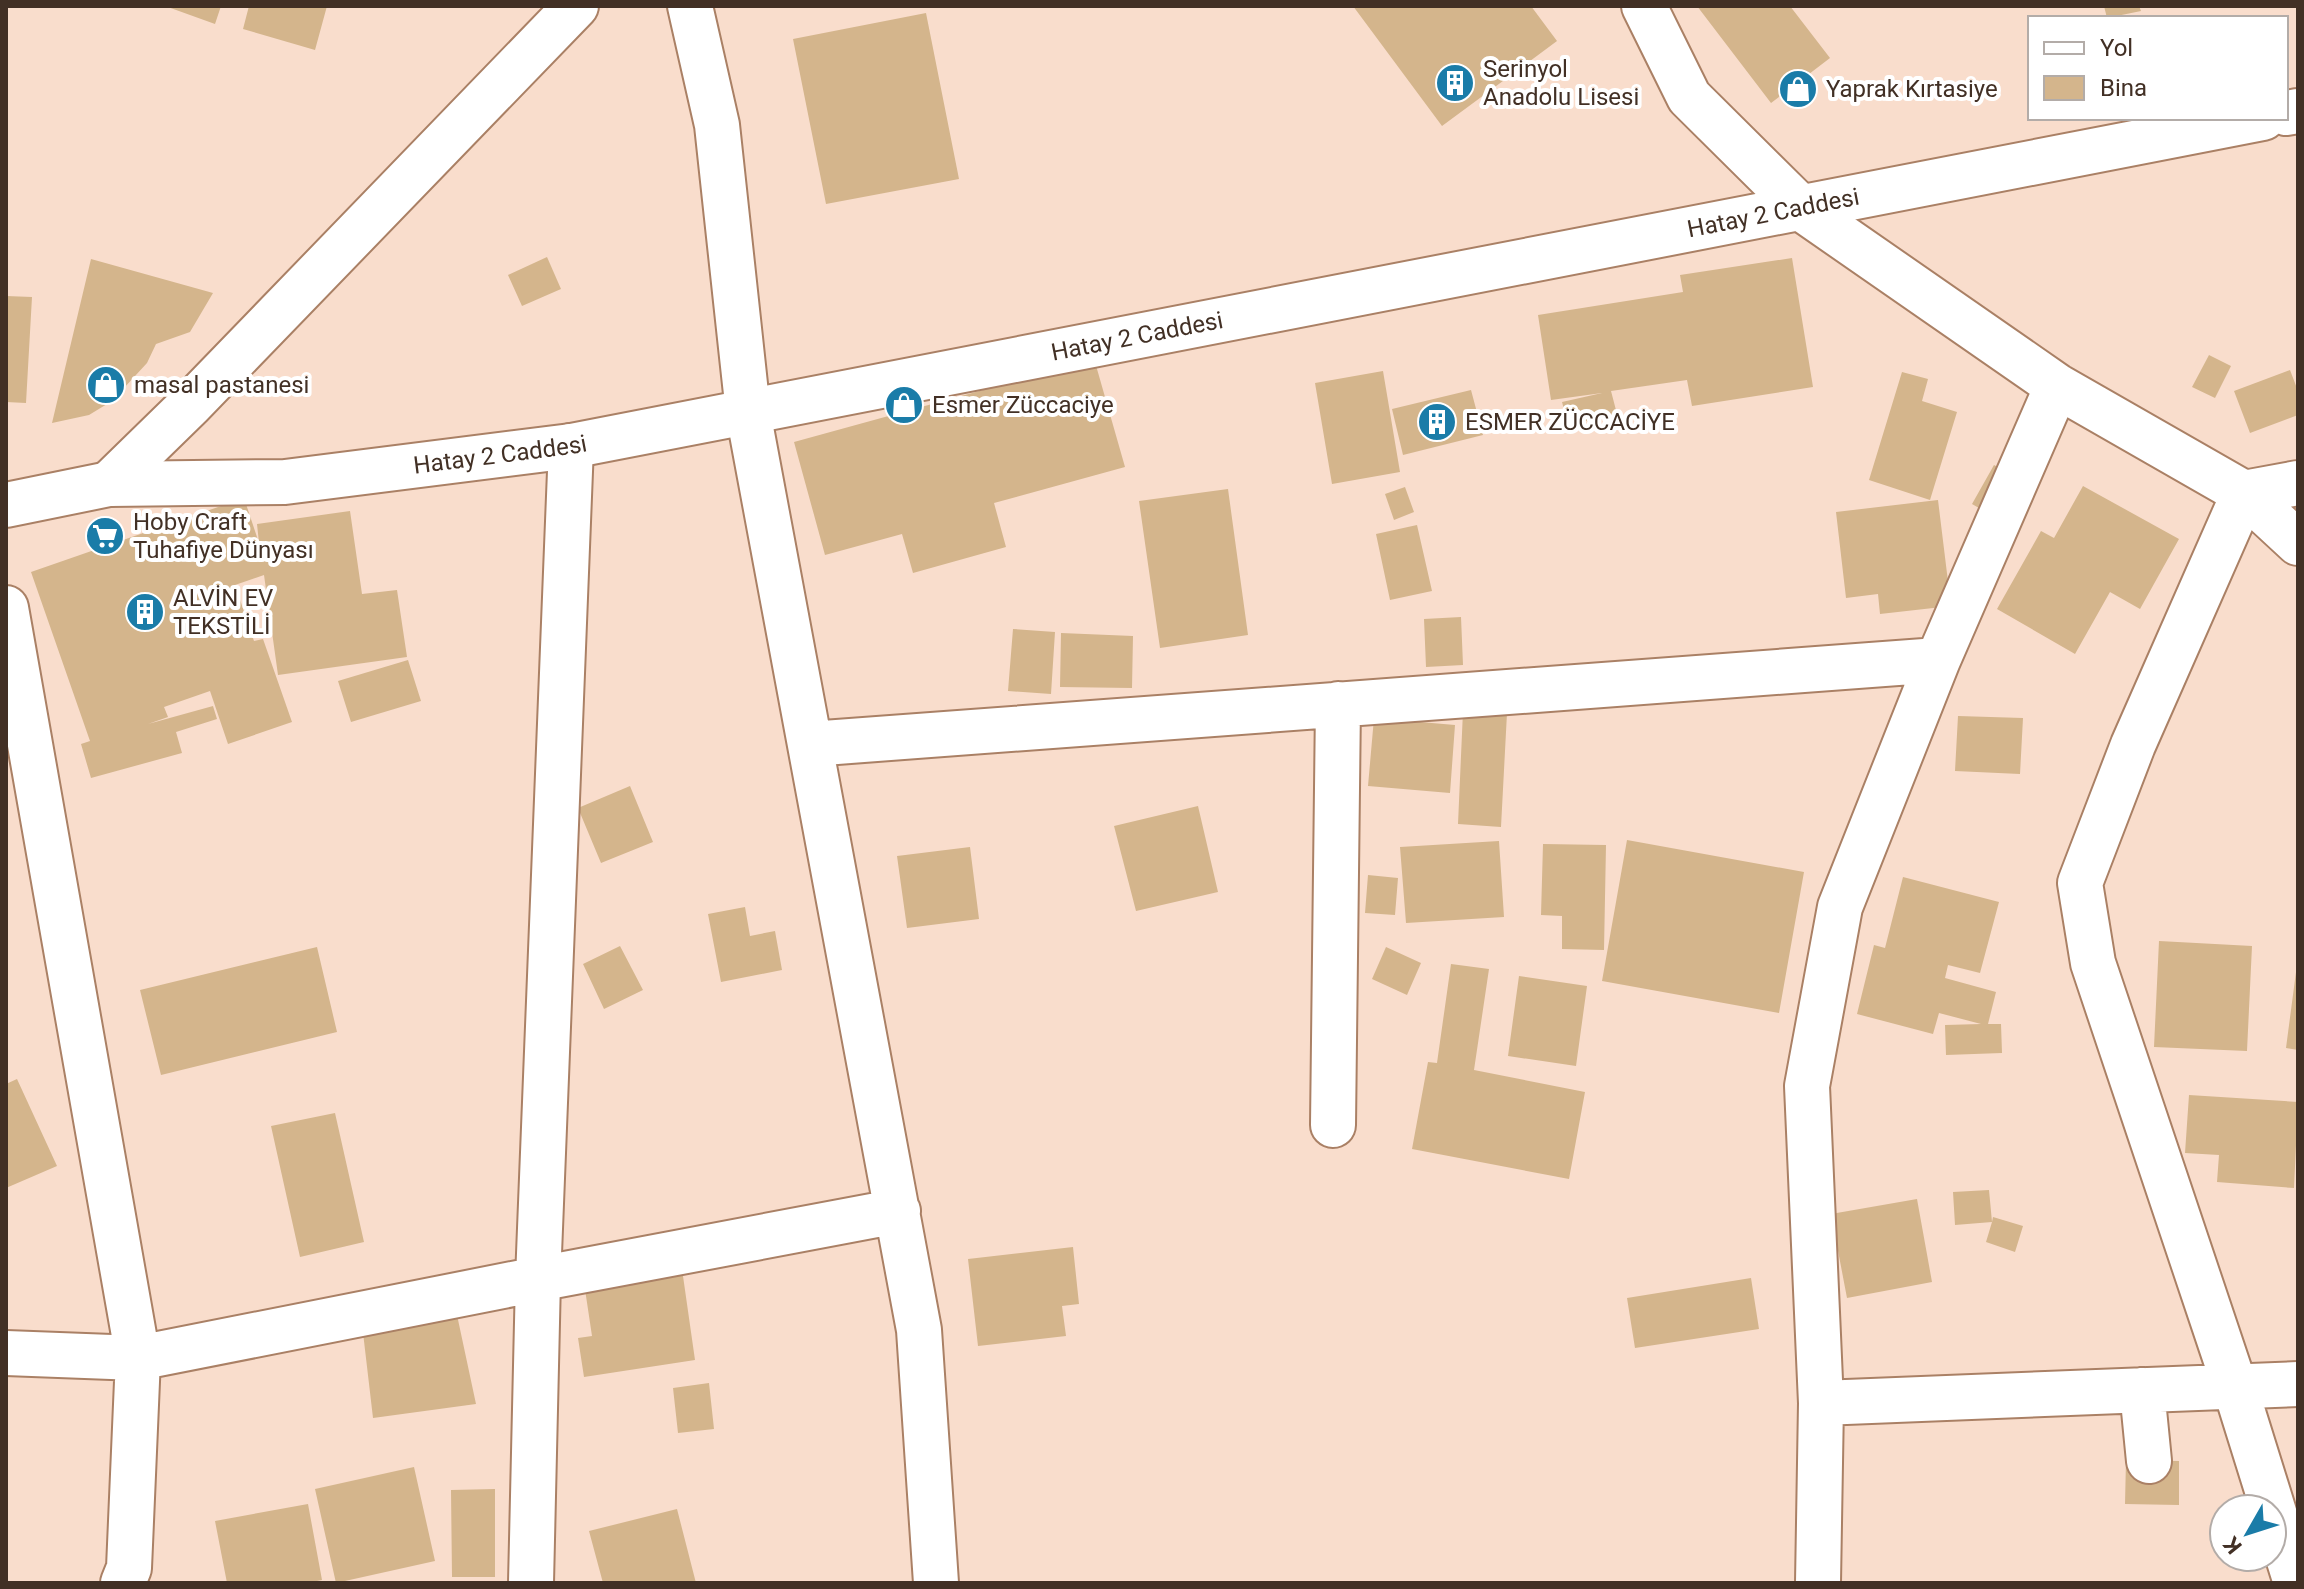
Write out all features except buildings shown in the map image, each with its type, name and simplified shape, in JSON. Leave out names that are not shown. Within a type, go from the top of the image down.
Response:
[{"type":"street","points":[[109,484],[191,404],[576,6]]},
{"type":"street","points":[[690,6],[717,125],[748,412],[919,1330],[936,1583]]},
{"type":"street","points":[[1644,6],[1689,97],[1802,209],[2057,386],[2244,493],[2298,543]]},
{"type":"street","name":"Hatay 2 Caddesi","points":[[6,505],[109,484],[285,482],[571,446],[2253,120]]},
{"type":"street","points":[[1817,1582],[1821,1403],[1807,1086],[1840,907],[1938,660],[2057,386]]},
{"type":"street","points":[[531,1583],[538,1279],[571,446]]},
{"type":"street","points":[[2244,493],[2298,483]]},
{"type":"street","points":[[2244,493],[2133,745],[2080,883],[2093,963],[2235,1387],[2296,1583]]},
{"type":"street","points":[[6,608],[138,1358],[129,1568],[123,1583]]},
{"type":"street","points":[[810,744],[1938,660]]},
{"type":"street","points":[[1333,1125],[1338,704]]},
{"type":"street","points":[[6,1353],[138,1358],[898,1211]]},
{"type":"street","points":[[1821,1403],[2298,1384]]},
{"type":"street","points":[[2142,1390],[2149,1461]]},
{"type":"place","name":"Serinyol Anadolu Lisesi","points":[[1455,83]]},
{"type":"place","name":"Yaprak Kırtasiye","points":[[1798,89]]},
{"type":"place","name":"masal pastanesi","points":[[106,385]]},
{"type":"place","name":"Esmer Züccaciye","points":[[904,405]]},
{"type":"place","name":"ESMER ZÜCCACİYE","points":[[1437,422]]},
{"type":"place","name":"Hoby Craft Tuhafiye Dünyası","points":[[105,536]]},
{"type":"place","name":"ALVİN EV TEKSTİLİ","points":[[145,612]]}]
